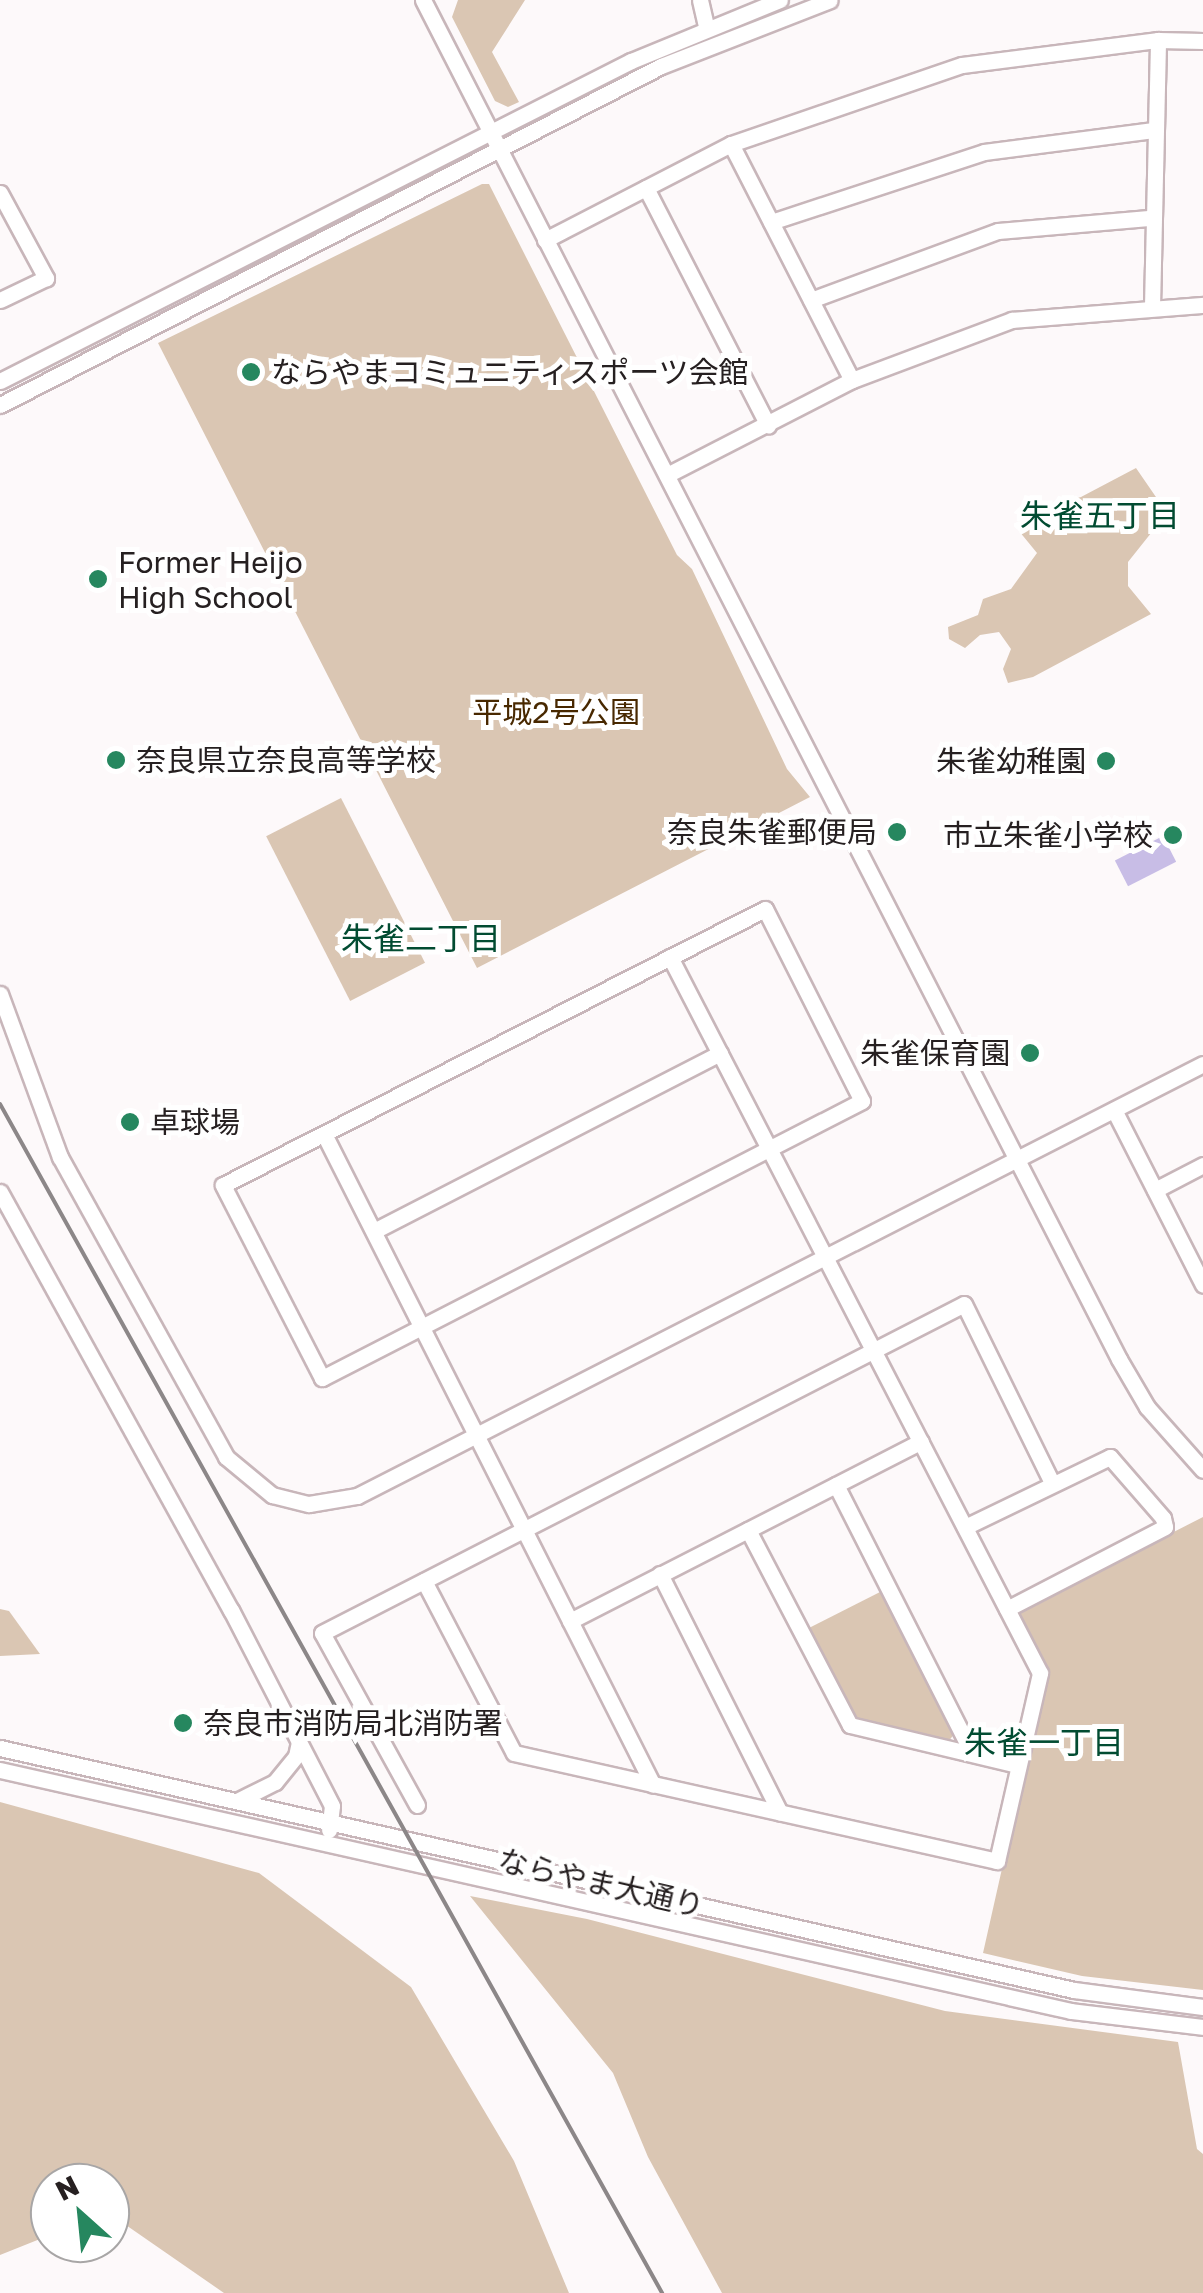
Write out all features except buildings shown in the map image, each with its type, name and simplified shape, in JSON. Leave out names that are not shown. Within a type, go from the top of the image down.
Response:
[{"type":"street","points":[[423,0],[1134,1386],[1203,1470]]},
{"type":"street","points":[[700,0],[706,28]]},
{"type":"street","points":[[0,405],[706,28],[780,0]]},
{"type":"street","points":[[0,381],[494,141],[661,66],[830,0]]},
{"type":"street","points":[[546,240],[730,144],[962,65],[1158,40],[1203,41]]},
{"type":"street","points":[[1152,306],[1158,40]]},
{"type":"street","points":[[771,222],[984,152],[1154,130]]},
{"type":"street","points":[[730,144],[852,380]]},
{"type":"street","points":[[646,188],[768,425]]},
{"type":"street","points":[[0,193],[46,278],[0,300]]},
{"type":"street","points":[[811,300],[998,231],[1152,218]]},
{"type":"street","points":[[667,475],[852,380],[1012,320],[1203,305]]},
{"type":"street","points":[[764,910],[862,1101],[322,1378],[223,1186],[670,957],[764,910]]},
{"type":"street","points":[[424,1581],[514,1752],[997,1861],[1040,1674],[670,957]]},
{"type":"street","points":[[0,994],[60,1157],[219,1445],[242,1475],[285,1500],[326,1504],[357,1496],[1203,1064]]},
{"type":"street","points":[[374,1231],[720,1053]]},
{"type":"street","points":[[1114,1110],[1201,1275]]},
{"type":"street","points":[[324,1134],[653,1786]]},
{"type":"street","points":[[1154,1190],[1203,1165]]},
{"type":"street","points":[[0,1192],[332,1806],[326,1844]]},
{"type":"street","points":[[417,1805],[322,1633],[964,1304],[1052,1483]]},
{"type":"street","points":[[570,1621],[921,1440]]},
{"type":"street","points":[[965,1527],[1110,1457],[1165,1526],[1008,1609]]},
{"type":"street","points":[[836,1485],[972,1753]]},
{"type":"street","points":[[748,1530],[850,1726],[1018,1766]]},
{"type":"street","points":[[660,1574],[780,1813]]},
{"type":"street","points":[[235,1801],[276,1782],[299,1742]]},
{"type":"street","name":"ならやま大通り","points":[[0,1748],[1074,1990],[1203,2007]]},
{"type":"street","name":"ならやま大通り","points":[[0,1770],[1071,2011],[1203,2027]]},
{"type":"green space","points":[[458,0],[525,0],[492,52],[519,102],[508,107],[495,101],[452,17]]},
{"type":"green space","name":"平城2号公園","points":[[482,184],[489,184],[677,555],[692,569],[787,769],[810,797],[477,968],[158,343]]},
{"type":"green space","points":[[1136,468],[1167,513],[1128,562],[1128,586],[1151,614],[1033,677],[1008,683],[1003,669],[1011,649],[999,632],[980,635],[965,648],[949,639],[948,627],[978,615],[983,599],[1011,589],[1037,553],[1019,531],[1019,514],[1081,497]]},
{"type":"green space","points":[[341,798],[425,963],[350,1001],[266,836]]},
{"type":"green space","points":[[1203,1517],[1203,1990],[1082,1976],[983,1953],[1046,1673],[1019,1618],[1021,1610]]},
{"type":"green space","points":[[882,1591],[955,1733],[948,1742],[856,1722],[807,1629]]},
{"type":"green space","points":[[0,1609],[9,1611],[40,1654],[0,1656]]},
{"type":"green space","points":[[0,1802],[259,1873],[411,1987],[514,2161],[569,2293],[224,2293],[130,2228],[130,2163],[30,2163],[30,2243],[0,2255]]},
{"type":"green space","points":[[470,1896],[587,1919],[945,2011],[1178,2042],[1197,2149],[1203,2154],[1203,2293],[722,2293],[648,2157],[613,2073]]},
{"type":"shaded area","points":[[1163,836],[1176,862],[1128,886],[1115,861]]},
{"type":"railway","points":[[0,1104],[662,2293]]},
{"type":"place","name":"ならやまコミュニティスポーツ会館","points":[[251,372]]},
{"type":"place","name":"Former Heijo High School","points":[[98,579]]},
{"type":"place","name":"奈良県立奈良高等学校","points":[[116,760]]},
{"type":"place","name":"朱雀幼稚園","points":[[1106,761]]},
{"type":"place","name":"奈良朱雀郵便局","points":[[897,832]]},
{"type":"place","name":"市立朱雀小学校","points":[[1173,835]]},
{"type":"place","name":"朱雀保育園","points":[[1030,1053]]},
{"type":"place","name":"卓球場","points":[[130,1122]]},
{"type":"place","name":"奈良市消防局北消防署","points":[[183,1723]]},
{"type":"district","name":"朱雀五丁目","points":[[1100,515]]},
{"type":"district","name":"朱雀二丁目","points":[[421,938]]},
{"type":"district","name":"朱雀一丁目","points":[[1044,1742]]}]
